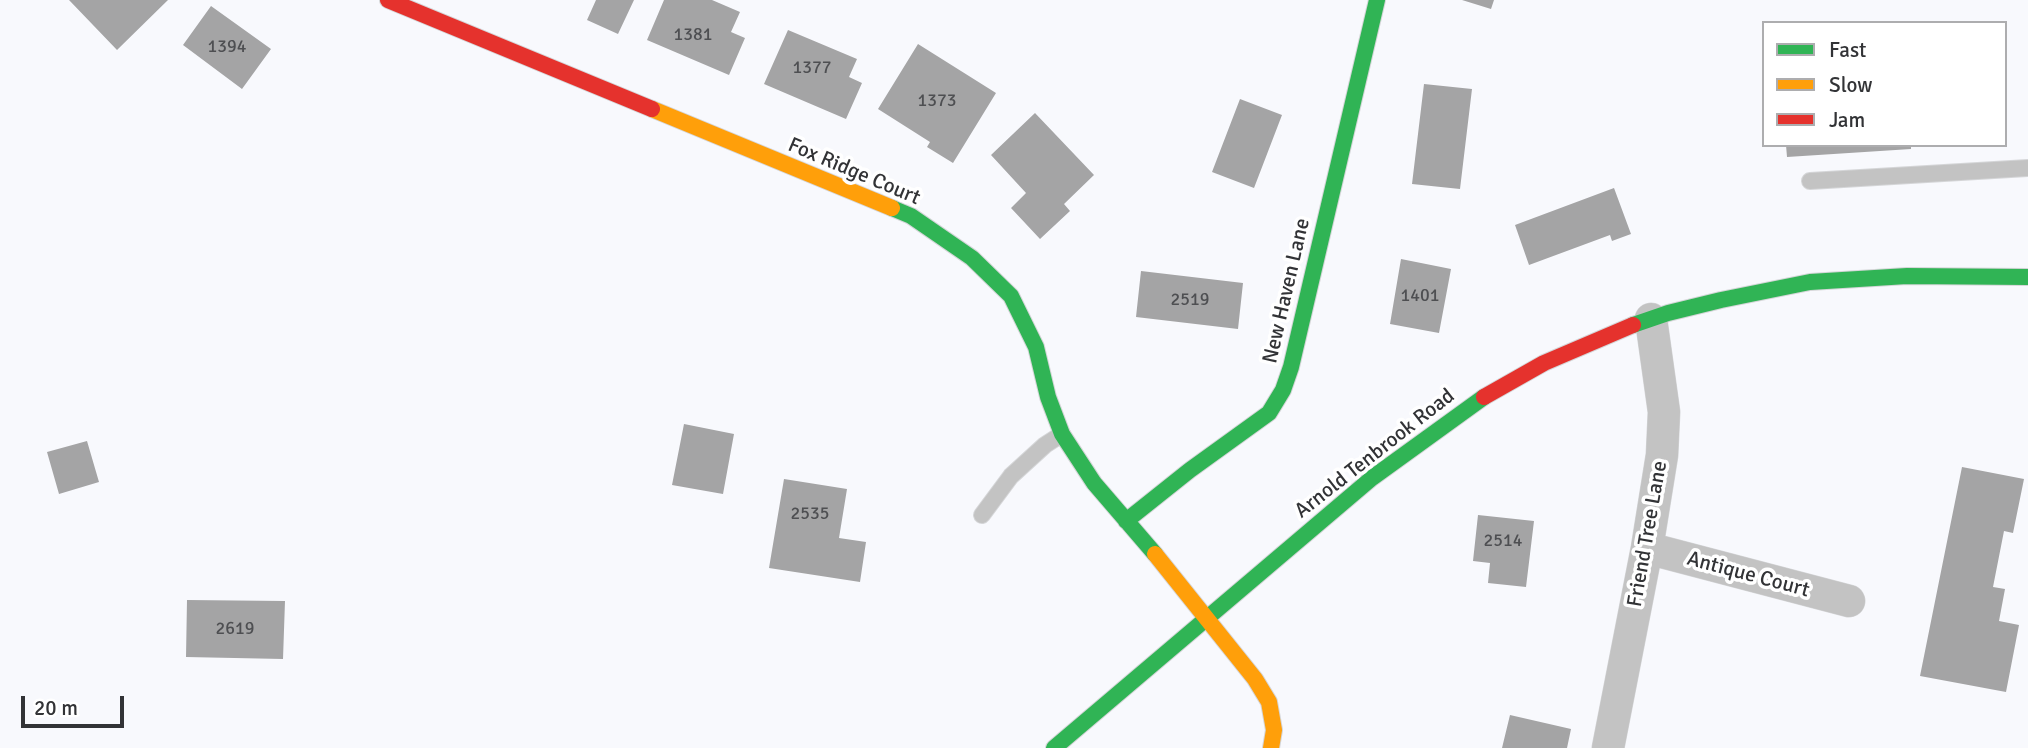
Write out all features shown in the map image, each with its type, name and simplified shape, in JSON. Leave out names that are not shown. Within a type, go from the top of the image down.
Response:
[{"type":"street","name":"Fox Ridge Court","points":[[388,0],[911,216],[972,258],[1011,296],[1036,347],[1048,397],[1062,435],[1094,483],[1208,618],[1255,679],[1269,702],[1274,730],[1271,748]]},
{"type":"street","name":"New Haven Lane","points":[[1126,521],[1190,470],[1269,413],[1283,390],[1291,367],[1377,0]]},
{"type":"street","name":"Arnold Tenbrook Road","points":[[1054,748],[1372,478],[1426,436],[1482,398],[1544,363],[1608,334],[1651,319],[1721,300],[1810,282],[1907,276],[2028,277]]},
{"type":"street","name":"Friend Tree Lane","points":[[1608,748],[1647,548],[1662,455],[1664,412],[1651,319]]},
{"type":"street","name":"Antique Court","points":[[1647,548],[1849,601]]},
{"type":"lane","points":[[1810,181],[2028,168]]},
{"type":"lane","points":[[982,515],[1011,476],[1045,445],[1062,435]]},
{"type":"building","points":[[69,0],[168,0],[117,50]]},
{"type":"building","points":[[596,0],[634,0],[618,34],[587,20]]},
{"type":"building","points":[[664,0],[712,0],[740,12],[731,32],[745,38],[729,75],[647,40]]},
{"type":"building","points":[[1462,0],[1494,0],[1491,9]]},
{"type":"building","points":[[211,6],[271,49],[242,89],[183,45]]},
{"type":"building","points":[[788,30],[857,59],[849,77],[862,83],[846,119],[764,84]]},
{"type":"building","points":[[918,44],[996,93],[953,163],[927,147],[930,142],[878,109]]},
{"type":"building","points":[[1424,84],[1472,89],[1460,189],[1412,184]]},
{"type":"building","points":[[1240,99],[1282,115],[1254,188],[1212,172]]},
{"type":"building","points":[[1035,113],[1094,175],[1064,204],[1070,211],[1040,239],[1011,208],[1026,193],[991,155]]},
{"type":"building","points":[[1786,147],[1911,147],[1911,149],[1787,157]]},
{"type":"building","points":[[1614,188],[1631,234],[1612,241],[1610,235],[1529,265],[1515,225]]},
{"type":"building","points":[[1401,259],[1451,269],[1439,333],[1390,324]]},
{"type":"building","points":[[1141,271],[1243,283],[1238,329],[1136,317]]},
{"type":"building","points":[[684,424],[734,434],[723,494],[672,485]]},
{"type":"building","points":[[87,441],[99,482],[59,494],[47,452]]},
{"type":"building","points":[[1962,467],[2024,479],[2013,533],[2004,531],[1993,587],[2005,589],[1999,621],[2019,625],[2006,692],[1920,676]]},
{"type":"building","points":[[784,479],[847,489],[839,538],[866,542],[860,582],[769,568]]},
{"type":"building","points":[[1478,515],[1534,521],[1526,587],[1488,583],[1490,563],[1473,561]]},
{"type":"building","points":[[187,600],[285,601],[283,659],[186,657]]},
{"type":"building","points":[[1510,715],[1571,729],[1567,748],[1502,748]]},
{"type":"traffic: fast","points":[[1126,521],[1190,470],[1269,413],[1283,390],[1291,367],[1377,0]]},
{"type":"traffic: fast","points":[[892,208],[911,216],[972,258],[1011,296],[1036,347],[1048,397],[1062,434],[1094,483],[1155,554]]},
{"type":"traffic: fast","points":[[1633,325],[1721,300],[1810,282],[1907,276],[2028,277]]},
{"type":"traffic: fast","points":[[1054,748],[1372,478],[1484,397]]},
{"type":"traffic: slow","points":[[652,109],[892,208]]},
{"type":"traffic: slow","points":[[1155,554],[1255,679],[1269,702],[1274,730],[1271,748]]},
{"type":"traffic: jam","points":[[388,0],[652,109]]},
{"type":"traffic: jam","points":[[1484,397],[1544,363],[1633,325]]}]
